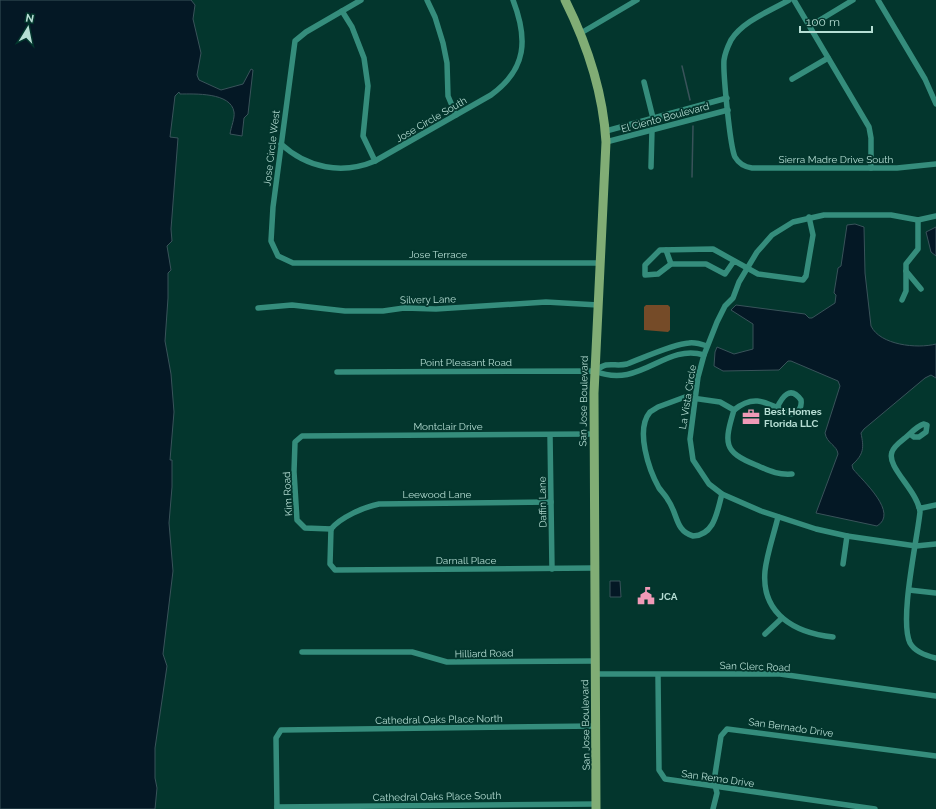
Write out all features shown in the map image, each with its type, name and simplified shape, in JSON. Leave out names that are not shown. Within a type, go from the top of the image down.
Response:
[{"type":"main road","name":"San Jose Boulevard","points":[[565,0],[581,33],[596,78],[606,131],[593,434],[596,806]]},
{"type":"street","points":[[361,0],[342,11],[352,27],[364,58],[368,86],[363,136],[375,161]]},
{"type":"street","points":[[427,0],[435,17],[443,43],[447,63],[448,96],[456,115]]},
{"type":"street","name":"Jose Circle South","points":[[281,144],[297,157],[323,167],[348,168],[375,161],[500,88],[516,69],[522,51],[523,38],[513,0]]},
{"type":"street","points":[[581,33],[637,0]]},
{"type":"street","points":[[728,110],[724,60],[732,38],[746,26],[789,0]]},
{"type":"street","points":[[794,0],[869,127],[871,138],[871,168]]},
{"type":"street","points":[[810,26],[853,0]]},
{"type":"street","points":[[878,0],[925,79],[936,104]]},
{"type":"street","name":"Jose Circle West","points":[[278,256],[271,241],[273,207],[295,41],[306,32],[342,11]]},
{"type":"street","points":[[792,79],[828,58]]},
{"type":"street","points":[[644,82],[653,118]]},
{"type":"street","name":"El Ciento Boulevard","points":[[606,131],[727,98]]},
{"type":"street","name":"El Ciento Boulevard","points":[[606,142],[728,110]]},
{"type":"street","name":"Sierra Madre Drive South","points":[[728,110],[734,154],[738,162],[747,167],[871,168],[936,164]]},
{"type":"street","points":[[651,167],[652,130]]},
{"type":"street","name":"La Vista Circle","points":[[936,216],[918,220],[891,215],[846,214],[810,217],[793,222],[772,235],[761,246],[738,282],[733,298],[725,306],[707,346],[695,399],[690,440],[693,460],[704,479],[714,490],[722,494],[778,517],[816,529],[847,536],[916,546],[936,544]]},
{"type":"street","points":[[734,261],[725,274],[706,264],[671,264],[658,274],[645,275],[646,265],[660,250],[713,249],[758,274],[802,280],[806,276],[813,235],[810,217]]},
{"type":"street","points":[[902,300],[906,292],[906,264],[918,249],[918,220]]},
{"type":"street","points":[[666,250],[671,264]]},
{"type":"street","name":"Jose Terrace","points":[[278,256],[293,263],[601,263]]},
{"type":"street","points":[[906,271],[921,289]]},
{"type":"street","name":"Silvery Lane","points":[[258,308],[292,305],[345,311],[376,311],[404,308],[458,308],[546,302],[598,304]]},
{"type":"street","name":"Point Pleasant Road","points":[[595,371],[606,365],[619,366],[639,358],[689,343],[707,346]]},
{"type":"street","points":[[671,348],[674,355]]},
{"type":"street","name":"Point Pleasant Road","points":[[337,372],[595,371],[605,375],[632,375],[674,355],[690,352],[704,355]]},
{"type":"street","points":[[648,356],[653,366]]},
{"type":"street","points":[[777,408],[786,393],[795,395],[801,400],[799,410],[796,414],[791,414],[759,401],[748,400],[734,410],[728,438],[729,445],[734,455],[779,475],[792,474]]},
{"type":"street","points":[[722,494],[711,527],[706,533],[693,536],[682,530],[668,500],[652,473],[644,440],[644,428],[647,416],[655,409],[680,398],[723,403],[734,410]]},
{"type":"street","name":"Montclair Drive","points":[[302,436],[593,434]]},
{"type":"street","points":[[910,434],[893,449],[891,459],[894,467],[914,494],[919,506],[916,546],[909,590],[907,630],[913,647],[925,655],[936,658]]},
{"type":"street","name":"Daffin Lane","points":[[550,435],[552,569]]},
{"type":"street","name":"Kim Road","points":[[302,436],[295,442],[294,472],[296,520],[305,528],[331,529]]},
{"type":"street","name":"Leewood Lane","points":[[331,529],[338,522],[379,504],[551,502]]},
{"type":"street","points":[[919,506],[922,508],[936,505]]},
{"type":"street","points":[[778,517],[767,563],[765,581],[770,600],[782,618],[792,626],[807,632],[833,637]]},
{"type":"street","name":"Darnall Place","points":[[331,529],[330,564],[335,570],[594,568]]},
{"type":"street","points":[[843,564],[847,536]]},
{"type":"street","points":[[909,590],[936,593]]},
{"type":"street","points":[[765,634],[782,618]]},
{"type":"street","name":"Hilliard Road","points":[[302,652],[412,652],[447,662],[596,661]]},
{"type":"street","name":"San Clerc Road","points":[[596,674],[780,674],[936,696]]},
{"type":"street","name":"San Remo Drive","points":[[658,674],[659,770],[661,775],[669,780],[875,809]]},
{"type":"street","name":"Cathedral Oaks Place North","points":[[277,808],[276,738],[281,730],[596,726]]},
{"type":"street","name":"San Bernado Drive","points":[[713,809],[717,793],[714,781],[721,736],[723,732],[732,728],[936,756]]},
{"type":"street","name":"Cathedral Oaks Place South","points":[[277,808],[596,806]]},
{"type":"shaded area","points":[[646,305],[668,305],[670,307],[670,330],[668,332],[644,330],[644,307]]},
{"type":"water","points":[[0,0],[191,0],[195,5],[193,19],[201,53],[197,75],[199,80],[221,90],[243,84],[251,69],[253,70],[248,114],[244,118],[242,136],[230,134],[234,112],[231,105],[226,101],[202,94],[180,94],[179,92],[175,96],[170,137],[178,138],[171,229],[172,241],[167,246],[171,270],[168,273],[165,341],[171,374],[174,412],[170,460],[172,460],[172,487],[169,523],[173,571],[163,654],[167,666],[155,748],[155,778],[157,788],[155,809],[0,809]]},
{"type":"water","points":[[855,224],[864,227],[865,273],[871,326],[882,338],[900,344],[919,346],[936,344],[936,378],[931,375],[925,378],[861,433],[863,447],[861,454],[852,465],[853,469],[871,489],[882,505],[884,513],[883,520],[877,526],[816,513],[838,454],[836,448],[828,440],[825,433],[840,386],[838,381],[791,361],[788,361],[779,370],[723,371],[714,366],[717,347],[734,354],[753,349],[753,324],[731,310],[736,305],[805,314],[809,318],[812,318],[835,303],[836,295],[834,293],[838,268],[841,266],[847,225]]},
{"type":"water","points":[[936,227],[936,256],[931,252],[926,232]]},
{"type":"water","points":[[610,581],[620,581],[621,597],[610,597]]},
{"type":"waterway","points":[[682,66],[690,100]]},
{"type":"waterway","points":[[692,177],[693,126]]},
{"type":"place","name":"Best Homes Florida LLC","points":[[751,417]]},
{"type":"place","name":"JCA","points":[[646,596]]}]
